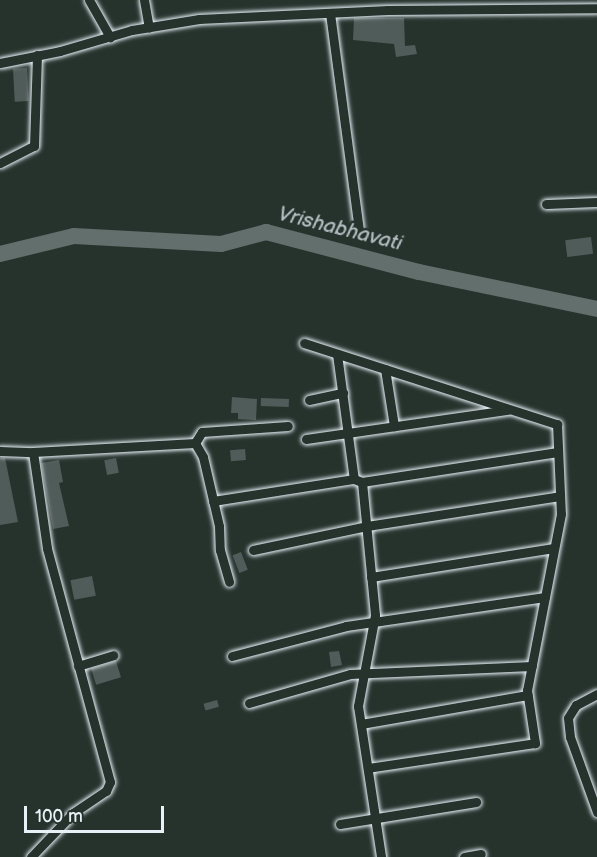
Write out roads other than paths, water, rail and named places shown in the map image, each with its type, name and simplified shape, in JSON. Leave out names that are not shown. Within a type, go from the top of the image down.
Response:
[{"type":"street","points":[[89,0],[110,37]]},
{"type":"street","points":[[144,0],[149,28]]},
{"type":"street","points":[[0,63],[149,28],[199,19],[465,5],[597,8]]},
{"type":"street","points":[[330,13],[358,230]]},
{"type":"street","points":[[0,163],[34,146],[37,56]]},
{"type":"street","points":[[546,204],[597,202]]},
{"type":"street","points":[[304,344],[557,424],[561,514],[528,695],[535,743],[368,768]]},
{"type":"street","points":[[338,354],[348,433],[367,526],[374,622],[358,697],[381,857]]},
{"type":"street","points":[[385,369],[394,426]]},
{"type":"street","points":[[309,400],[343,393]]},
{"type":"street","points":[[306,440],[511,409]]},
{"type":"street","points":[[195,443],[202,432],[288,426]]},
{"type":"street","points":[[0,451],[33,452],[195,443]]},
{"type":"street","points":[[195,443],[203,457],[219,526],[220,550],[230,582]]},
{"type":"street","points":[[31,857],[73,813],[109,787],[109,776],[47,548],[33,452]]},
{"type":"street","points":[[213,501],[558,452]]},
{"type":"street","points":[[253,550],[367,526],[560,496]]},
{"type":"street","points":[[371,577],[554,549]]},
{"type":"street","points":[[232,656],[346,626],[545,597]]},
{"type":"street","points":[[78,666],[113,655]]},
{"type":"street","points":[[249,703],[364,673],[532,666]]},
{"type":"street","points":[[597,694],[576,705],[568,718],[570,737],[597,812]]},
{"type":"street","points":[[361,724],[528,695]]},
{"type":"street","points":[[340,824],[476,802]]},
{"type":"street","points":[[464,857],[481,854]]},
{"type":"waterway","name":"Vrishabhavati","points":[[0,254],[74,236],[221,244],[266,232],[419,272],[597,309]]}]
